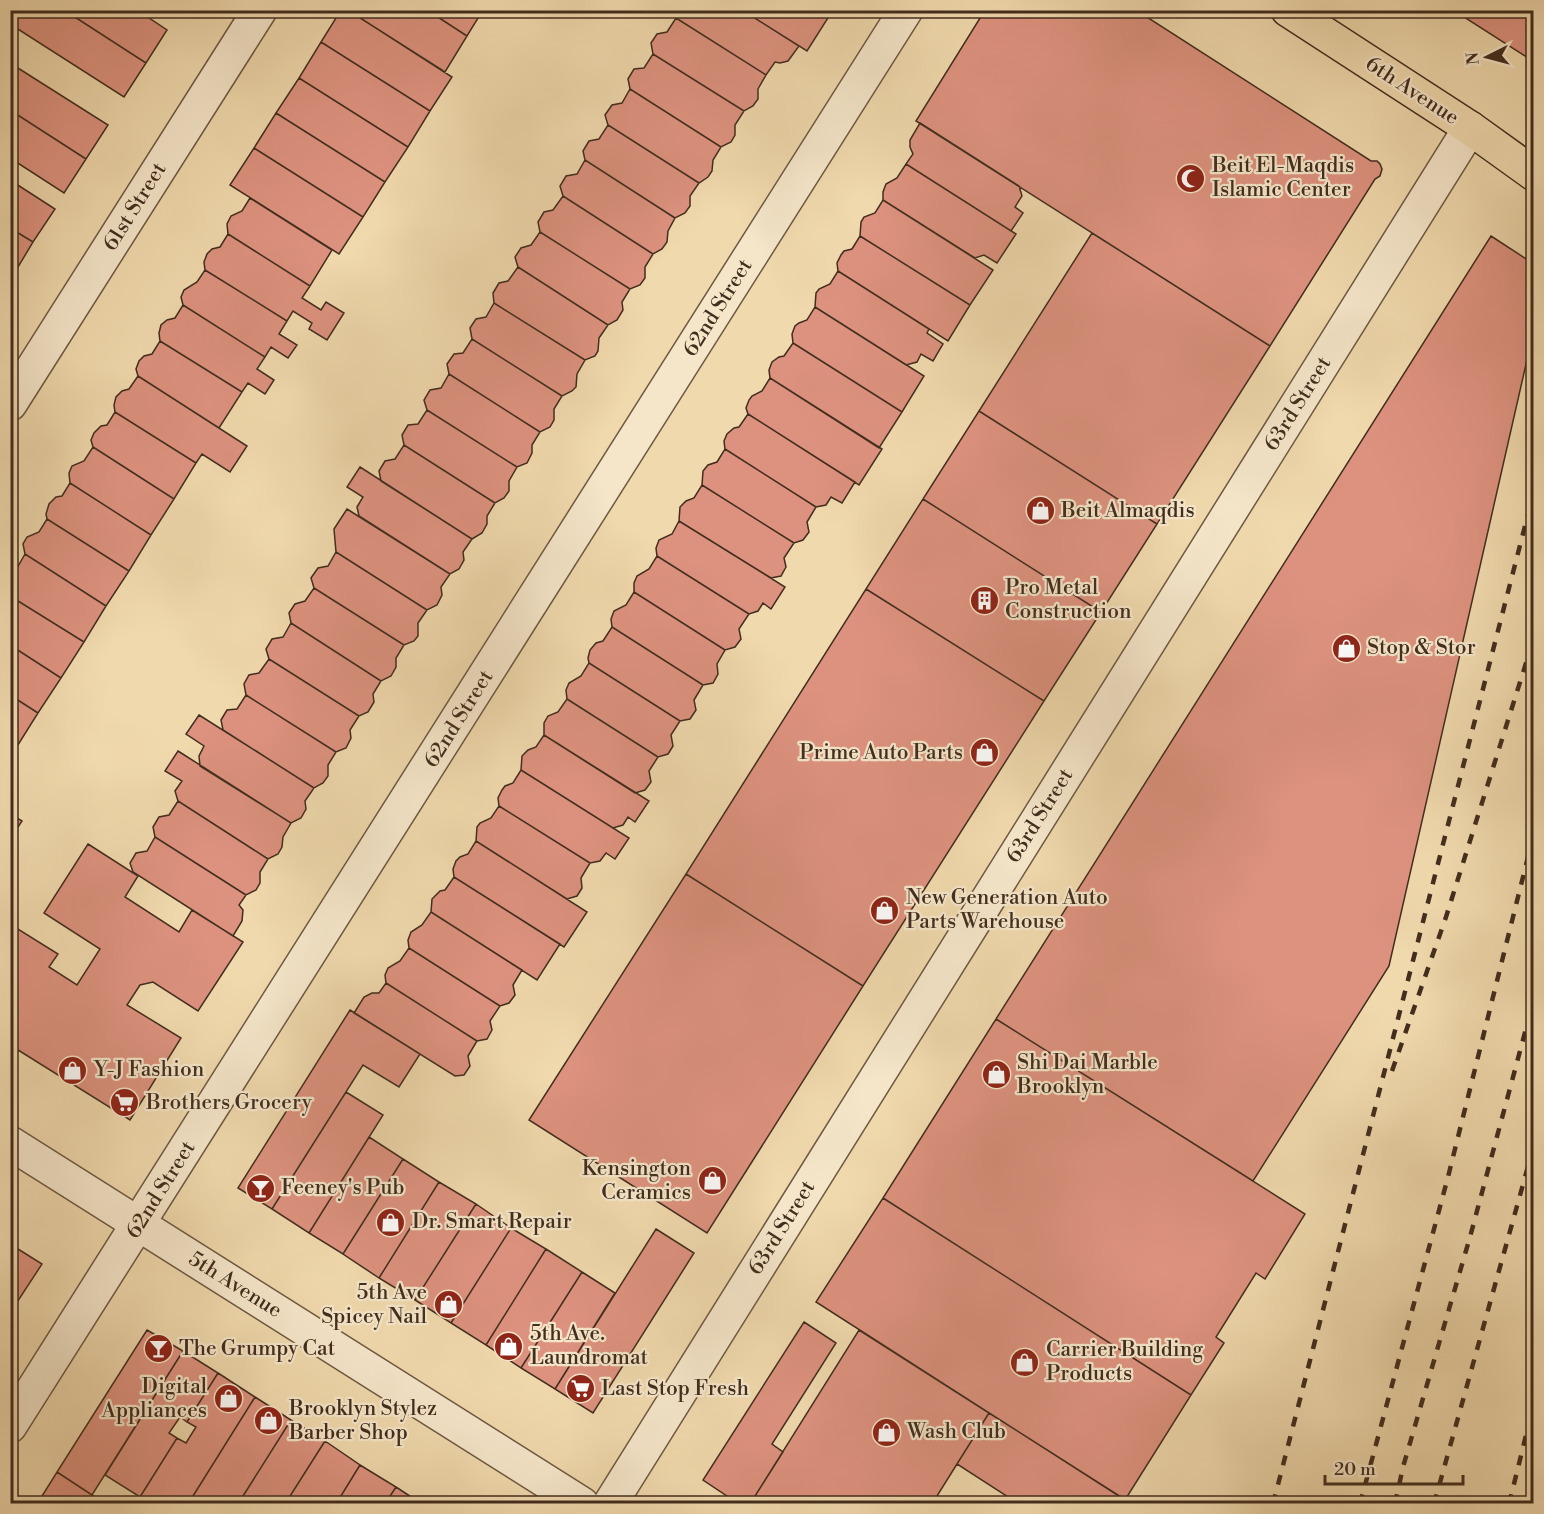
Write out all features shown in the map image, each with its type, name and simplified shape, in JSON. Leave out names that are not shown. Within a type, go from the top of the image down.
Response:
[{"type":"main road","name":"6th Avenue","points":[[1288,10],[1470,128],[1533,174]]},
{"type":"street","name":"61st Street","points":[[10,404],[260,10]]},
{"type":"street","name":"62nd Street","points":[[10,1426],[906,10]]},
{"type":"street","name":"63rd Street","points":[[610,1503],[1470,128]]},
{"type":"street","name":"5th Avenue","points":[[10,1143],[582,1503]]},
{"type":"building","points":[[13,10],[64,10],[146,63],[124,97],[10,24],[10,15]]},
{"type":"building","points":[[64,10],[137,10],[167,30],[146,63]]},
{"type":"building","points":[[341,10],[348,10],[452,77],[430,111],[321,42]]},
{"type":"building","points":[[427,10],[467,36],[445,72],[349,11]]},
{"type":"building","points":[[427,10],[483,10],[467,36]]},
{"type":"building","points":[[680,10],[742,10],[799,46],[788,61],[775,62],[766,75],[676,18]]},
{"type":"building","points":[[742,10],[833,10],[807,51]]},
{"type":"building","name":"Beit El-Maqdis Islamic Center","points":[[985,10],[1136,10],[1371,161],[1377,161],[1380,164],[1382,169],[1380,176],[1375,179],[1270,346],[916,121]]},
{"type":"building","points":[[1453,10],[1534,10],[1534,49],[1528,58]]},
{"type":"building","points":[[676,18],[766,75],[758,89],[758,99],[753,106],[744,111],[653,54],[651,43],[657,34],[667,32]]},
{"type":"building","points":[[321,42],[430,111],[408,147],[299,78]]},
{"type":"building","points":[[653,54],[744,111],[735,125],[735,135],[731,142],[721,147],[630,89],[628,79],[634,69],[644,68]]},
{"type":"building","points":[[10,63],[108,125],[86,159],[10,110]]},
{"type":"building","points":[[299,78],[408,147],[385,182],[276,113]]},
{"type":"building","points":[[630,89],[721,147],[713,160],[712,171],[708,177],[699,183],[608,125],[605,115],[612,105],[622,103]]},
{"type":"building","points":[[10,110],[86,159],[64,193],[10,158]]},
{"type":"building","points":[[276,113],[385,182],[363,217],[254,148]]},
{"type":"building","points":[[920,123],[1019,186],[1022,196],[1015,207],[1023,213],[1011,231],[906,164],[913,154],[910,140]]},
{"type":"building","points":[[608,125],[699,183],[690,196],[690,206],[685,213],[675,218],[585,160],[583,151],[589,141],[599,139]]},
{"type":"building","points":[[254,148],[363,217],[339,254],[230,185]]},
{"type":"building","points":[[585,160],[675,218],[668,231],[667,242],[662,249],[653,254],[563,196],[560,186],[566,176],[577,174]]},
{"type":"building","points":[[906,164],[1016,234],[997,263],[984,255],[975,258],[883,200],[886,184],[897,178]]},
{"type":"building","points":[[10,180],[55,209],[33,242],[10,228]]},
{"type":"building","points":[[563,196],[653,254],[645,267],[645,278],[640,285],[630,289],[540,232],[538,222],[544,212],[553,210]]},
{"type":"building","points":[[250,198],[332,250],[310,286],[228,234],[227,224],[231,216],[242,211]]},
{"type":"building","points":[[883,200],[993,270],[970,305],[860,236],[861,222],[864,217],[875,213]]},
{"type":"building","points":[[10,228],[33,242],[12,277],[10,276]]},
{"type":"building","points":[[540,232],[630,289],[622,302],[623,310],[617,320],[608,325],[518,267],[515,257],[521,248],[531,245]]},
{"type":"building","points":[[1092,233],[1270,346],[1157,524],[979,411]]},
{"type":"building","points":[[228,234],[310,286],[302,298],[321,310],[326,302],[344,313],[327,340],[309,329],[312,323],[293,311],[287,321],[205,270],[204,262],[207,254],[212,249],[220,247]]},
{"type":"building","points":[[860,236],[970,305],[948,341],[838,271],[837,263],[841,255],[844,251],[852,249]]},
{"type":"building","name":"Stop & Stor","points":[[1491,236],[1534,264],[1534,329],[1389,966],[1253,1181],[996,1019]]},
{"type":"building","points":[[518,267],[608,325],[599,338],[598,351],[595,356],[585,360],[494,303],[493,293],[499,283],[508,281]]},
{"type":"building","points":[[205,270],[287,321],[279,334],[297,345],[288,358],[271,347],[265,357],[183,305],[181,297],[184,290],[197,282]]},
{"type":"building","points":[[838,271],[929,329],[927,333],[943,344],[933,361],[921,354],[917,362],[906,365],[815,307],[816,293],[830,284]]},
{"type":"building","points":[[494,303],[585,360],[577,374],[576,387],[572,391],[562,396],[472,339],[470,328],[476,319],[486,317]]},
{"type":"building","points":[[183,305],[265,357],[257,369],[274,380],[265,394],[248,383],[242,392],[160,341],[161,325],[175,318]]},
{"type":"building","points":[[815,307],[924,376],[902,412],[793,343],[792,334],[795,326],[807,320]]},
{"type":"building","points":[[472,339],[562,396],[554,409],[554,420],[550,427],[540,432],[449,374],[447,364],[454,354],[463,353]]},
{"type":"building","points":[[160,341],[242,392],[219,428],[138,376],[136,369],[139,361],[144,356],[152,354]]},
{"type":"building","points":[[793,343],[902,412],[879,448],[770,378],[769,370],[772,362],[784,356]]},
{"type":"building","points":[[449,374],[540,432],[532,445],[532,453],[527,463],[517,467],[427,410],[424,400],[430,390],[441,388]]},
{"type":"building","points":[[138,376],[247,446],[230,472],[202,454],[196,463],[115,412],[116,397],[122,391],[129,389]]},
{"type":"building","points":[[770,378],[882,449],[859,485],[748,414],[746,408],[749,400],[762,391]]},
{"type":"building","points":[[427,410],[517,467],[509,481],[509,491],[504,498],[495,503],[404,445],[402,435],[408,425],[418,424]]},
{"type":"building","name":"Beit Almaqdis","points":[[979,411],[1157,524],[1101,612],[923,499]]},
{"type":"building","points":[[115,412],[196,463],[174,499],[93,447],[91,440],[94,433],[101,426],[107,425]]},
{"type":"building","points":[[748,414],[855,482],[842,503],[831,497],[826,505],[816,507],[725,449],[724,441],[727,434],[739,427]]},
{"type":"building","points":[[404,445],[495,503],[487,516],[487,524],[482,533],[472,539],[381,481],[379,471],[385,461],[395,459]]},
{"type":"building","points":[[93,447],[174,499],[151,535],[70,483],[69,473],[72,466],[84,461]]},
{"type":"building","points":[[725,449],[816,507],[807,522],[809,532],[803,540],[794,543],[702,485],[703,471],[708,465],[717,462]]},
{"type":"building","points":[[360,467],[472,539],[463,552],[464,560],[459,569],[450,574],[359,516],[357,507],[363,497],[347,487]]},
{"type":"building","points":[[70,483],[151,535],[129,571],[47,519],[49,504],[56,497],[62,496]]},
{"type":"building","points":[[702,485],[794,543],[784,558],[786,567],[781,576],[771,578],[679,521],[680,507],[686,501],[694,498]]},
{"type":"building","name":"Pro Metal Construction","points":[[923,499],[1101,612],[1044,701],[866,589]]},
{"type":"building","points":[[347,509],[450,574],[441,587],[442,595],[437,605],[427,610],[336,552],[334,529]]},
{"type":"building","points":[[47,519],[129,571],[106,606],[25,554],[23,544],[27,537],[39,532]]},
{"type":"building","points":[[679,521],[785,587],[771,609],[763,603],[758,611],[749,614],[657,556],[656,548],[659,540],[672,534]]},
{"type":"building","points":[[336,552],[427,610],[418,623],[418,636],[414,641],[404,645],[314,588],[311,578],[318,568],[328,566]]},
{"type":"building","points":[[25,554],[106,606],[84,642],[10,596],[10,569],[17,568]]},
{"type":"building","points":[[657,556],[749,614],[739,629],[741,639],[735,647],[725,650],[634,592],[637,576],[649,569]]},
{"type":"building","points":[[314,588],[404,645],[396,658],[396,667],[391,676],[381,681],[291,623],[289,613],[295,604],[305,601]]},
{"type":"building","points":[[866,589],[1044,701],[863,986],[686,874]]},
{"type":"building","points":[[634,592],[725,650],[717,664],[718,674],[713,683],[703,685],[612,627],[611,619],[614,611],[626,605]]},
{"type":"building","points":[[10,596],[84,642],[61,678],[10,645]]},
{"type":"building","points":[[291,623],[381,681],[373,694],[374,702],[368,712],[359,716],[269,659],[266,649],[272,639],[283,637]]},
{"type":"building","points":[[612,627],[703,685],[694,700],[696,710],[690,719],[680,721],[589,663],[590,650],[596,643],[603,641]]},
{"type":"building","points":[[10,645],[61,678],[38,713],[10,695]]},
{"type":"building","points":[[269,659],[359,716],[350,730],[351,738],[346,748],[336,752],[246,695],[244,684],[249,675],[259,673]]},
{"type":"building","points":[[589,663],[680,721],[671,735],[673,746],[668,754],[658,757],[567,699],[566,690],[569,683],[581,676]]},
{"type":"building","points":[[10,695],[38,713],[16,748],[10,745]]},
{"type":"building","points":[[246,695],[336,752],[328,765],[328,776],[323,783],[314,788],[223,730],[221,720],[227,710],[237,709]]},
{"type":"building","points":[[567,699],[658,757],[649,771],[651,782],[645,790],[635,793],[544,735],[544,723],[548,716],[558,712]]},
{"type":"building","points":[[199,715],[314,788],[305,801],[306,809],[301,818],[291,823],[200,766],[199,756],[204,746],[186,734]]},
{"type":"building","points":[[544,735],[649,801],[635,822],[628,817],[623,825],[613,828],[521,770],[522,756],[528,750],[536,747]]},
{"type":"building","points":[[178,751],[291,823],[283,837],[282,847],[278,854],[268,859],[178,801],[175,791],[182,781],[165,771]]},
{"type":"building","points":[[521,770],[629,838],[615,859],[606,853],[600,861],[590,863],[499,806],[498,798],[502,790],[513,783]]},
{"type":"building","points":[[178,801],[268,859],[260,872],[260,883],[256,890],[246,895],[155,837],[153,827],[159,817],[169,815]]},
{"type":"building","points":[[499,806],[590,863],[581,878],[582,888],[577,896],[567,899],[476,841],[477,827],[491,818]]},
{"type":"building","points":[[10,814],[22,821],[10,839]]},
{"type":"building","points":[[155,837],[246,895],[239,905],[243,910],[242,921],[233,936],[133,872],[130,863],[136,853],[147,851]]},
{"type":"building","points":[[476,841],[587,912],[564,947],[454,877],[453,869],[456,861],[468,854]]},
{"type":"building","points":[[88,844],[138,876],[125,897],[179,932],[192,910],[243,942],[198,1011],[153,982],[140,985],[127,1005],[181,1038],[130,1120],[10,1045],[10,924],[58,954],[49,967],[77,985],[100,949],[44,913]]},
{"type":"building","points":[[686,874],[863,986],[707,1233],[529,1120]]},
{"type":"building","points":[[454,877],[560,944],[537,980],[431,912],[432,899],[440,891],[445,890]]},
{"type":"building","points":[[431,912],[522,970],[513,985],[515,995],[509,1003],[500,1006],[409,948],[408,940],[411,932],[422,925]]},
{"type":"building","points":[[409,948],[500,1006],[490,1021],[492,1030],[487,1039],[477,1041],[386,983],[385,975],[388,968],[400,961]]},
{"type":"building","points":[[386,983],[477,1041],[468,1056],[470,1066],[464,1075],[455,1076],[354,1013],[364,997],[372,993],[379,993]]},
{"type":"building","points":[[350,1010],[420,1054],[399,1087],[363,1065],[272,1209],[238,1188]]},
{"type":"building","points":[[996,1019],[1305,1214],[1265,1279],[1256,1273],[1216,1337],[1224,1343],[1191,1395],[883,1198]]},
{"type":"building","points":[[346,1092],[383,1115],[309,1233],[272,1209]]},
{"type":"building","points":[[369,1137],[403,1159],[343,1254],[309,1233]]},
{"type":"building","points":[[403,1159],[439,1182],[379,1278],[343,1254]]},
{"type":"building","points":[[439,1182],[476,1204],[415,1300],[379,1278]]},
{"type":"building","name":"Carrier Building Products","points":[[883,1198],[1191,1395],[1125,1500],[816,1302]]},
{"type":"building","points":[[476,1204],[511,1228],[451,1323],[415,1300]]},
{"type":"building","points":[[511,1228],[546,1249],[486,1345],[451,1323]]},
{"type":"building","points":[[656,1229],[694,1253],[593,1413],[555,1389]]},
{"type":"building","points":[[10,1244],[42,1264],[10,1313]]},
{"type":"building","points":[[546,1249],[582,1272],[521,1368],[486,1345]]},
{"type":"building","points":[[582,1272],[615,1293],[555,1389],[521,1368]]},
{"type":"building","points":[[804,1322],[836,1343],[772,1444],[783,1452],[750,1504],[739,1504],[703,1480]]},
{"type":"building","points":[[147,1330],[183,1351],[92,1495],[57,1472]]},
{"type":"building","name":"Wash Club","points":[[859,1330],[989,1413],[932,1504],[750,1504]]},
{"type":"building","points":[[183,1351],[218,1373],[187,1422],[180,1417],[169,1433],[177,1438],[140,1497],[105,1475]]},
{"type":"building","points":[[218,1373],[255,1397],[188,1504],[150,1504],[140,1497],[177,1438],[186,1443],[196,1427],[187,1422]]},
{"type":"building","points":[[255,1397],[291,1420],[238,1504],[188,1504]]},
{"type":"building","points":[[989,1413],[1129,1502],[1128,1504],[1019,1504],[957,1464]]},
{"type":"building","points":[[291,1420],[325,1441],[285,1504],[238,1504]]},
{"type":"building","points":[[325,1441],[360,1465],[336,1504],[285,1504]]},
{"type":"building","points":[[360,1465],[396,1487],[385,1504],[336,1504]]},
{"type":"building","points":[[57,1472],[92,1495],[106,1504],[37,1504]]},
{"type":"building","points":[[396,1487],[422,1504],[385,1504]]},
{"type":"railway","points":[[1273,1504],[1534,491]]},
{"type":"railway","points":[[1392,1071],[1446,917],[1534,634]]},
{"type":"railway","points":[[1360,1504],[1448,1177],[1534,833]]},
{"type":"railway","points":[[1395,1504],[1403,1467],[1470,1237],[1534,999]]},
{"type":"railway","points":[[1434,1504],[1534,1145]]},
{"type":"railway","points":[[1509,1504],[1534,1403]]},
{"type":"place","name":"Beit El-Maqdis Islamic Center","points":[[1191,178]]},
{"type":"place","name":"Beit Almaqdis","points":[[1040,511]]},
{"type":"place","name":"Pro Metal Construction","points":[[984,600]]},
{"type":"place","name":"Stop & Stor","points":[[1346,648]]},
{"type":"place","name":"Prime Auto Parts","points":[[984,753]]},
{"type":"place","name":"New Generation Auto Parts Warehouse","points":[[885,910]]},
{"type":"place","name":"Y-J Fashion","points":[[73,1070]]},
{"type":"place","name":"Shi Dai Marble Brooklyn","points":[[996,1075]]},
{"type":"place","name":"Brothers Grocery","points":[[125,1103]]},
{"type":"place","name":"Kensington Ceramics","points":[[712,1181]]},
{"type":"place","name":"Feeney's Pub","points":[[260,1188]]},
{"type":"place","name":"Dr. Smart Repair","points":[[391,1222]]},
{"type":"place","name":"5th Ave Spicey Nail","points":[[448,1305]]},
{"type":"place","name":"5th Ave. Laundromat","points":[[509,1346]]},
{"type":"place","name":"The Grumpy Cat","points":[[158,1349]]},
{"type":"place","name":"Carrier Building Products","points":[[1025,1362]]},
{"type":"place","name":"Last Stop Fresh","points":[[580,1389]]},
{"type":"place","name":"Digital Appliances","points":[[228,1399]]},
{"type":"place","name":"Brooklyn Stylez Barber Shop","points":[[268,1421]]},
{"type":"place","name":"Wash Club","points":[[886,1432]]}]
